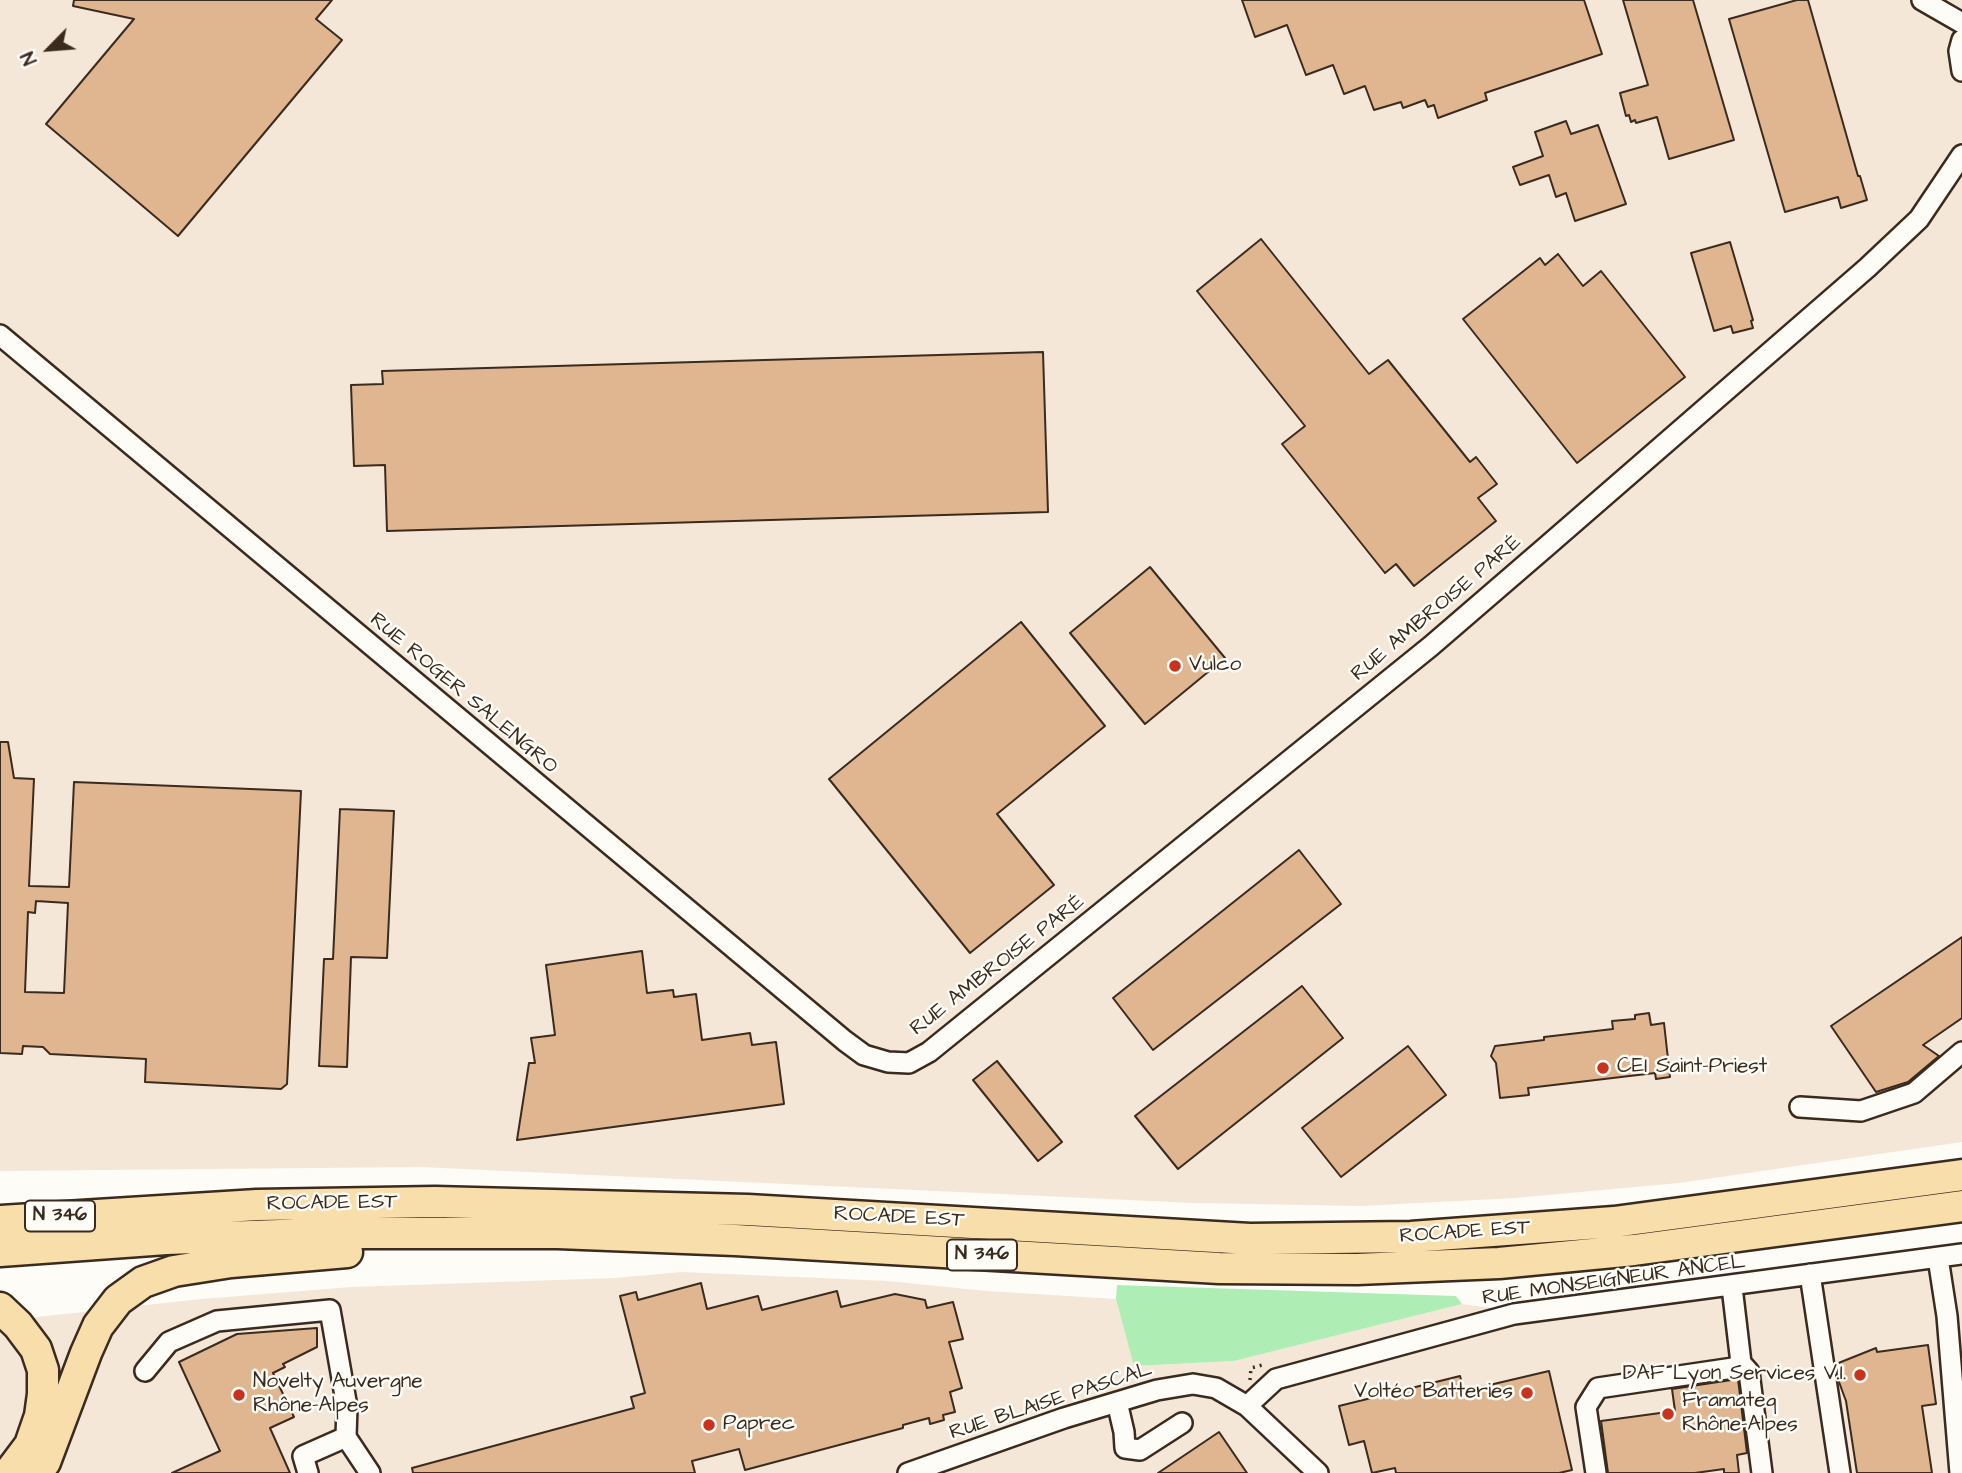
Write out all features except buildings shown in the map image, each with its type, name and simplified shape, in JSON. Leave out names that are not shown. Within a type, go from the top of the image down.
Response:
[{"type":"highway","name":"ROCADE EST","points":[[0,1221],[257,1205],[435,1202],[748,1210],[1250,1239],[1411,1237],[1614,1222],[1962,1175]]},
{"type":"highway","points":[[0,1204],[101,1198],[121,1212]]},
{"type":"highway","name":"ROCADE EST","points":[[0,1251],[166,1239],[338,1233],[558,1233],[749,1240],[1219,1268],[1357,1269],[1499,1263],[1634,1250],[1962,1206]]},
{"type":"highway","points":[[37,1473],[45,1462],[98,1326],[118,1300],[143,1282],[174,1271],[331,1252],[532,1249],[558,1233]]},
{"type":"highway","points":[[0,1308],[18,1325],[36,1349],[43,1370],[40,1416],[30,1445],[9,1473]]},
{"type":"street","points":[[1922,0],[1962,23]]},
{"type":"street","points":[[1962,40],[1959,51],[1962,71]]},
{"type":"street","name":"RUE AMBROISE PARÉ","points":[[909,1063],[929,1052],[1410,664],[1548,546],[1867,268],[1919,219],[1962,155]]},
{"type":"street","name":"RUE ROGER SALENGRO","points":[[0,335],[845,1041],[864,1055],[888,1062],[909,1063]]},
{"type":"street","points":[[1800,1107],[1861,1111],[1914,1093],[1962,1052]]},
{"type":"street","name":"RUE MONSEIGNEUR ANCEL","points":[[1247,1406],[1276,1379],[1514,1314],[1732,1287],[1962,1254]]},
{"type":"street","points":[[1938,1258],[1947,1316],[1960,1473]]},
{"type":"street","points":[[1810,1275],[1840,1473]]},
{"type":"street","points":[[1732,1287],[1741,1363],[1749,1372],[1762,1473]]},
{"type":"street","points":[[145,1371],[169,1342],[217,1321],[330,1310],[347,1407],[346,1437],[370,1473]]},
{"type":"street","points":[[1596,1473],[1586,1407],[1598,1388],[1733,1368],[1741,1363]]},
{"type":"street","name":"RUE BLAISE PASCAL","points":[[908,1473],[1117,1402],[1157,1390],[1193,1384],[1216,1388],[1247,1406],[1318,1473]]},
{"type":"street","points":[[1117,1402],[1125,1448],[1140,1450],[1182,1423]]},
{"type":"street","points":[[308,1473],[303,1456],[346,1437]]},
{"type":"shaded area","points":[[0,0],[1962,0],[1962,1142],[1679,1183],[1515,1198],[1361,1206],[1194,1203],[421,1167],[0,1171]]},
{"type":"shaded area","points":[[1962,1264],[1962,1473],[0,1473],[0,1321],[201,1299],[352,1287],[615,1278],[682,1272],[888,1281],[987,1291],[1116,1299],[1135,1366],[1234,1361],[1462,1304],[1552,1316]]},
{"type":"green space","points":[[1117,1285],[1456,1296],[1462,1304],[1234,1361],[1134,1366],[1116,1299]]},
{"type":"place","name":"Vulco","points":[[1175,666]]},
{"type":"place","name":"CEI Saint-Priest","points":[[1603,1068]]},
{"type":"place","name":"DAF Lyon Services V.I.","points":[[1860,1375]]},
{"type":"place","name":"Voltéo Batteries","points":[[1527,1393]]},
{"type":"place","name":"Novelty Auvergne Rhône-Alpes","points":[[239,1395]]},
{"type":"place","name":"Framateq Rhône-Alpes","points":[[1668,1414]]},
{"type":"place","name":"Paprec","points":[[709,1425]]}]
